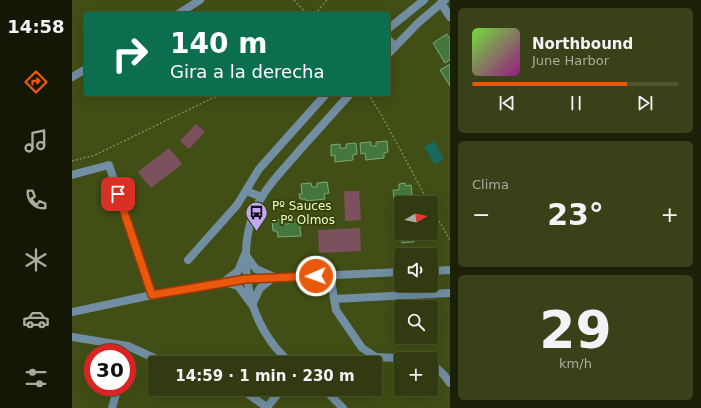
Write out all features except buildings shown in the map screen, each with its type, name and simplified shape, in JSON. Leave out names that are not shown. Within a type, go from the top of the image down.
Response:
[{"type":"street","points":[[181,12],[200,0]]},
{"type":"street","points":[[390,27],[424,0]]},
{"type":"street","points":[[390,52],[418,23],[443,1],[450,17]]},
{"type":"street","points":[[390,41],[395,47]]},
{"type":"street","points":[[72,77],[84,70]]},
{"type":"street","points":[[188,260],[238,205],[258,169],[324,96]]},
{"type":"street","points":[[224,282],[238,271],[245,254],[254,213],[262,197],[276,177],[348,96]]},
{"type":"street","points":[[72,175],[109,165],[152,295]]},
{"type":"street","points":[[246,191],[262,197]]},
{"type":"street","points":[[245,254],[256,269],[274,277]]},
{"type":"street","points":[[245,254],[246,279],[252,305],[261,326],[273,344],[284,356]]},
{"type":"street","points":[[438,271],[450,270]]},
{"type":"street","points":[[72,312],[152,295],[246,279],[394,272]]},
{"type":"street","points":[[330,275],[336,310],[362,348],[376,356],[394,357]]},
{"type":"street","points":[[252,305],[260,288],[274,277]]},
{"type":"street","points":[[224,282],[238,286],[252,305]]},
{"type":"street","points":[[334,300],[450,293]]},
{"type":"street","points":[[72,337],[102,344]]},
{"type":"street","points":[[136,353],[148,357]]},
{"type":"street","points":[[438,369],[444,374],[450,383]]},
{"type":"street","points":[[112,408],[115,396]]},
{"type":"street","points":[[251,396],[267,407],[276,396]]},
{"type":"street","points":[[331,396],[343,408]]},
{"type":"path","points":[[294,0],[305,12]]},
{"type":"path","points":[[317,12],[327,0]]},
{"type":"path","points":[[72,161],[95,155],[217,96]]},
{"type":"path","points":[[369,96],[382,116],[424,196]]},
{"type":"path","points":[[438,219],[450,240]]},
{"type":"shaded area","points":[[196,124],[205,132],[189,149],[180,141]]},
{"type":"shaded area","points":[[169,148],[182,164],[151,188],[138,172]]},
{"type":"shaded area","points":[[344,191],[359,191],[361,220],[345,221]]},
{"type":"shaded area","points":[[360,228],[361,251],[319,253],[318,230]]},
{"type":"water","points":[[434,141],[444,159],[435,165],[424,147]]},
{"type":"place","name":"Pº Sauces - Pº Olmos","points":[[256,232]]},
{"type":"route","points":[[118,194],[152,295],[246,279],[316,276]]}]
